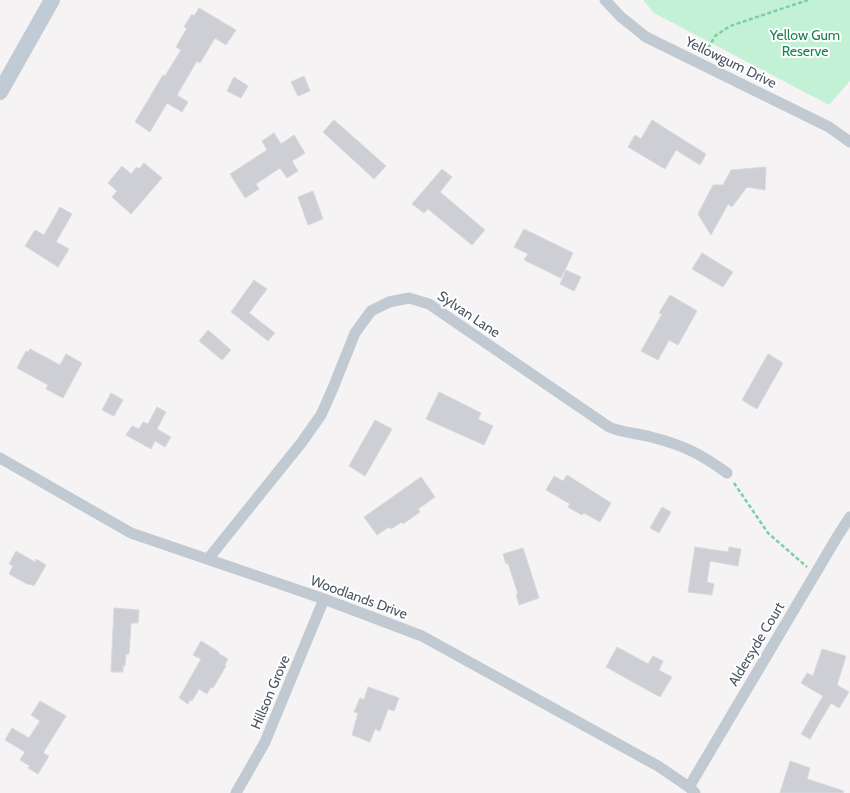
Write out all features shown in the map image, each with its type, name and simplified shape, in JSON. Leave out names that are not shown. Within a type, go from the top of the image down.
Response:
[{"type":"street","points":[[0,92],[52,0]]},
{"type":"street","name":"Yellowgum Drive","points":[[605,0],[621,17],[646,37],[829,127],[850,142]]},
{"type":"street","name":"Sylvan Lane","points":[[208,558],[302,442],[321,415],[355,333],[371,311],[389,302],[408,298],[429,304],[609,428],[680,445],[705,457],[727,473]]},
{"type":"street","name":"Woodlands Drive","points":[[0,458],[130,533],[208,558],[422,636],[658,766],[692,790]]},
{"type":"street","name":"Aldersyde Court","points":[[692,790],[815,574],[850,517]]},
{"type":"street","name":"Hillson Grove","points":[[236,793],[265,742],[324,599]]},
{"type":"path","points":[[700,64],[715,36],[730,26],[808,0]]},
{"type":"path","points":[[727,473],[768,533],[815,574]]},
{"type":"green space","name":"Yellow Gum Reserve","points":[[643,0],[850,0],[850,81],[829,105],[654,13]]},
{"type":"building","points":[[199,8],[236,30],[226,45],[215,38],[200,63],[197,61],[177,95],[188,102],[182,112],[167,103],[150,132],[135,122],[163,75],[165,76],[181,50],[176,47],[187,28],[184,27],[192,14],[194,16]]},
{"type":"building","points":[[304,76],[310,91],[298,96],[291,82]]},
{"type":"building","points":[[234,77],[248,86],[241,98],[227,91]]},
{"type":"building","points":[[334,120],[386,166],[374,179],[323,132]]},
{"type":"building","points":[[652,120],[706,154],[700,165],[676,150],[665,169],[628,147],[635,135],[641,139]]},
{"type":"building","points":[[274,133],[281,144],[294,135],[305,153],[292,161],[298,171],[287,178],[280,168],[256,184],[259,189],[245,198],[230,174],[267,150],[262,141]]},
{"type":"building","points":[[144,163],[162,178],[131,214],[112,197],[117,191],[108,183],[122,166],[131,174]]},
{"type":"building","points":[[766,167],[765,190],[747,187],[732,207],[728,204],[711,235],[698,214],[713,185],[723,185],[731,170]]},
{"type":"building","points":[[442,169],[452,177],[440,192],[485,230],[472,245],[428,209],[424,213],[412,204]]},
{"type":"building","points":[[313,191],[323,219],[308,225],[298,197]]},
{"type":"building","points":[[60,207],[72,214],[56,242],[69,249],[58,267],[25,246],[35,230],[44,235]]},
{"type":"building","points":[[524,229],[573,253],[561,278],[524,260],[528,254],[514,247]]},
{"type":"building","points":[[702,253],[733,272],[723,287],[692,269]]},
{"type":"building","points":[[566,270],[581,277],[574,291],[560,284]]},
{"type":"building","points":[[254,280],[267,289],[249,313],[275,333],[268,341],[231,312]]},
{"type":"building","points":[[670,295],[697,311],[678,345],[669,340],[658,360],[641,351],[662,314],[659,313]]},
{"type":"building","points":[[208,330],[231,350],[222,360],[199,341]]},
{"type":"building","points":[[30,349],[60,365],[66,354],[82,363],[63,398],[46,389],[48,385],[17,368],[26,351],[28,352]]},
{"type":"building","points":[[768,354],[783,363],[757,409],[742,400]]},
{"type":"building","points":[[439,392],[481,413],[478,419],[493,426],[484,445],[426,419]]},
{"type":"building","points":[[111,393],[123,400],[114,416],[102,410]]},
{"type":"building","points":[[157,407],[166,412],[157,429],[171,437],[165,447],[155,441],[151,449],[126,435],[132,426],[139,429],[143,422],[148,424]]},
{"type":"building","points":[[375,420],[392,429],[365,476],[349,466]]},
{"type":"building","points":[[567,475],[611,503],[600,522],[568,507],[570,504],[546,490],[554,476],[563,481]]},
{"type":"building","points":[[421,477],[435,497],[418,509],[420,512],[403,524],[402,522],[391,529],[389,527],[377,535],[364,517]]},
{"type":"building","points":[[662,507],[671,512],[659,533],[650,528]]},
{"type":"building","points":[[695,547],[728,552],[729,547],[741,549],[738,566],[710,561],[707,582],[714,584],[712,595],[688,592]]},
{"type":"building","points":[[523,548],[539,598],[519,605],[516,594],[518,594],[508,563],[506,564],[503,554]]},
{"type":"building","points":[[16,551],[35,562],[36,559],[46,565],[34,586],[9,574],[13,566],[9,564]]},
{"type":"building","points":[[114,608],[139,610],[138,623],[131,623],[129,654],[126,654],[123,672],[111,672]]},
{"type":"building","points":[[201,641],[228,659],[213,688],[211,687],[207,694],[199,689],[188,704],[179,698],[201,659],[193,655]]},
{"type":"building","points":[[617,647],[648,664],[653,656],[663,661],[659,670],[672,677],[660,697],[606,667]]},
{"type":"building","points":[[822,649],[846,656],[837,685],[849,692],[839,708],[831,703],[810,739],[801,734],[823,696],[801,683],[807,673],[813,676]]},
{"type":"building","points":[[368,687],[399,698],[394,711],[388,709],[380,731],[375,729],[370,742],[352,735],[358,713],[354,712],[360,698],[364,700]]},
{"type":"building","points":[[40,701],[66,716],[43,753],[49,756],[38,774],[20,760],[25,752],[5,740],[12,728],[29,738],[40,721],[31,715]]},
{"type":"building","points":[[790,761],[810,768],[807,779],[844,791],[843,793],[780,793]]}]
